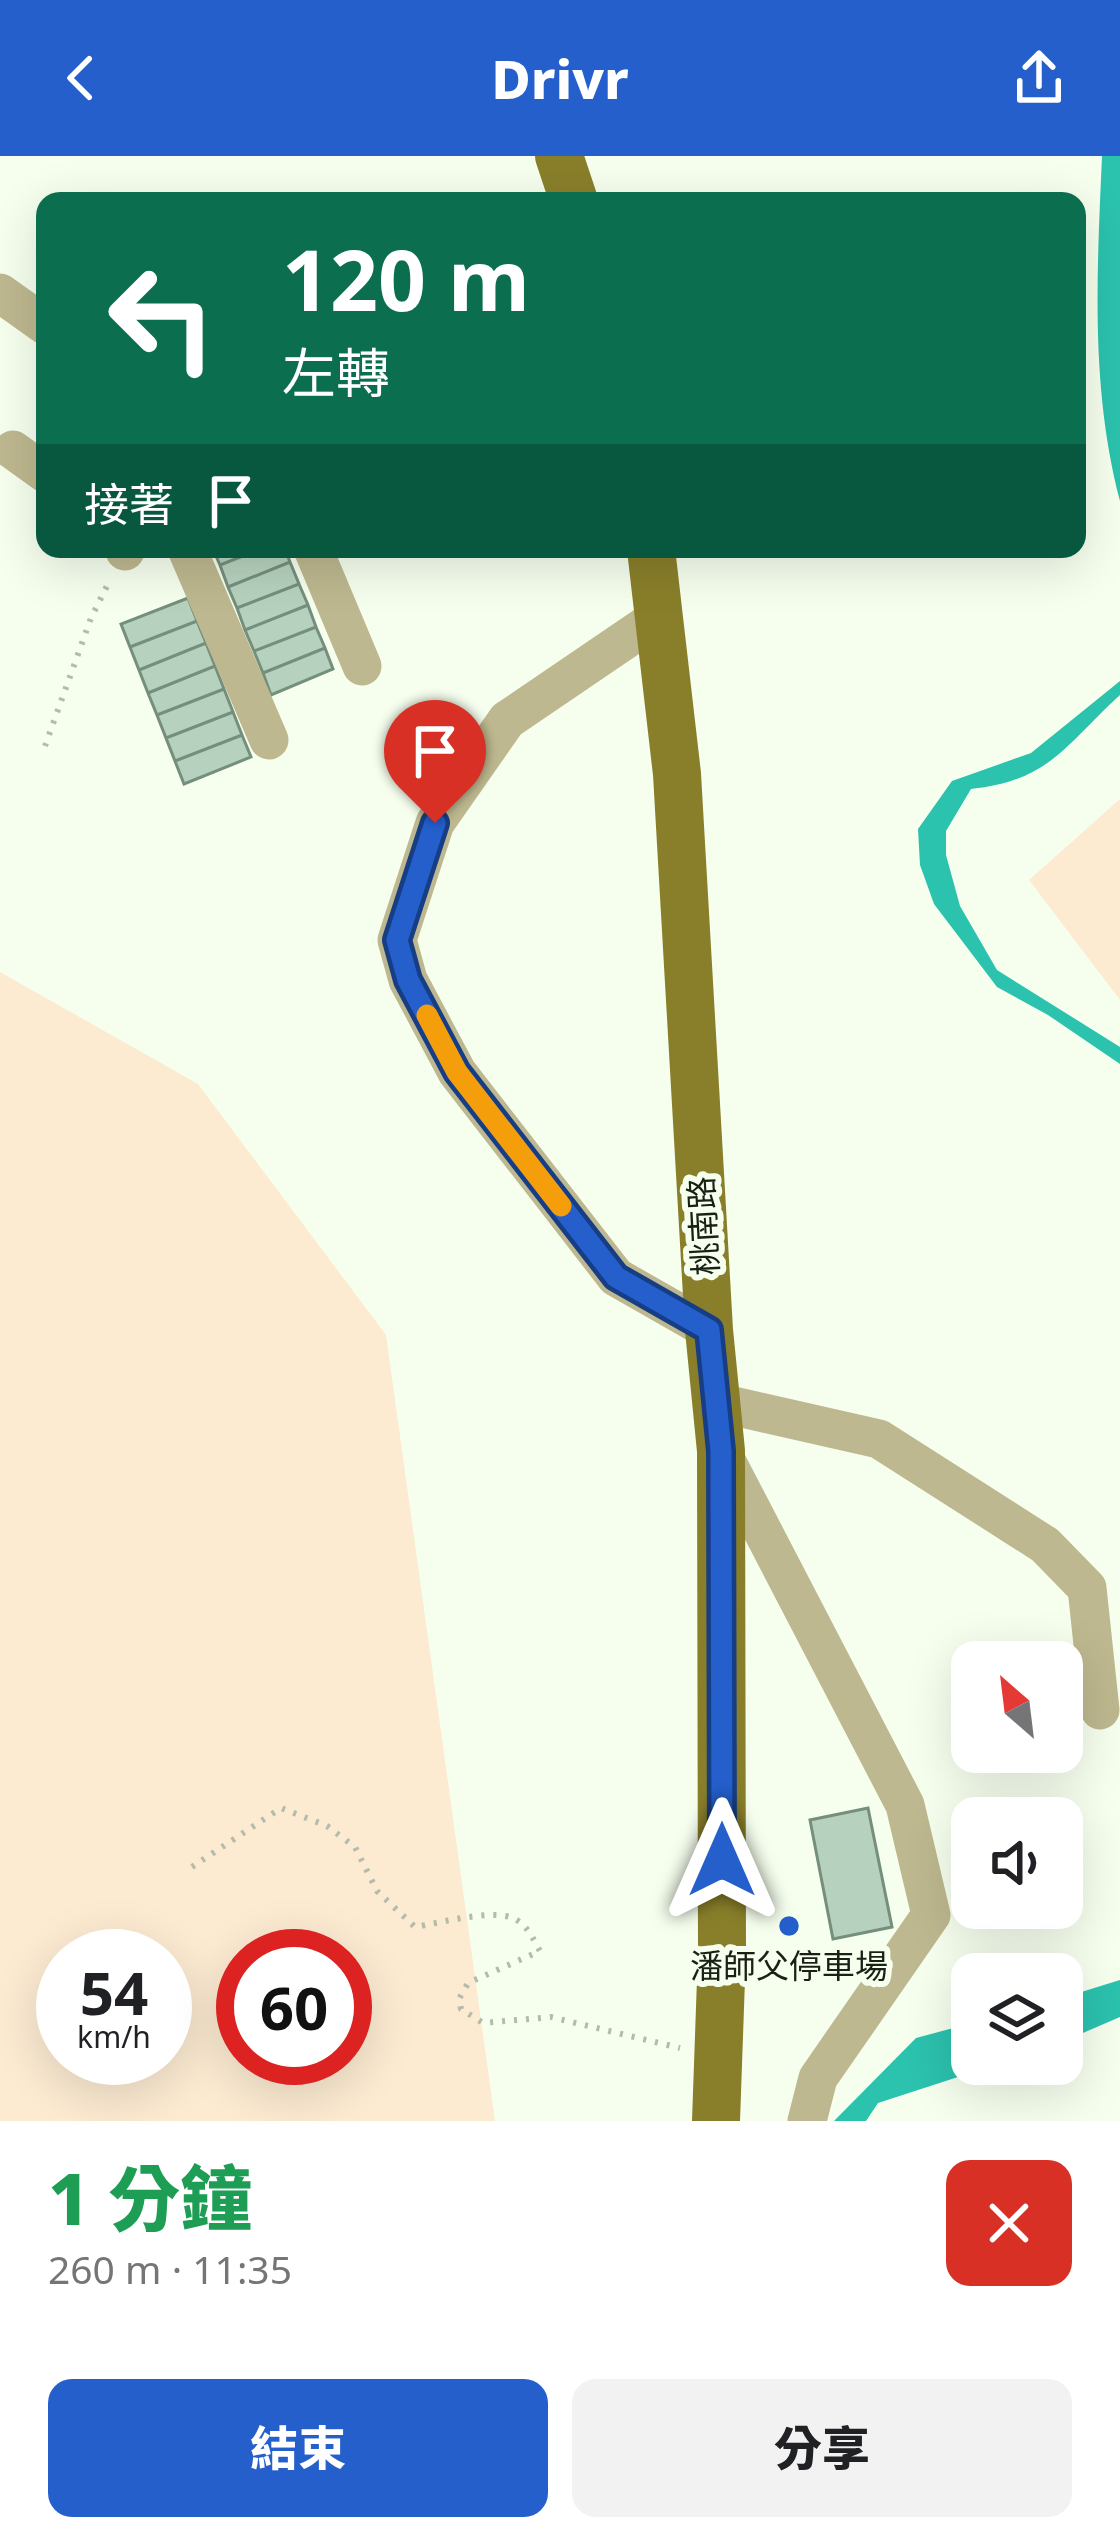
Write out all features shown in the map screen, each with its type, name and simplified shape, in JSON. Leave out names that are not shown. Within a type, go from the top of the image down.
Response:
[{"type":"main road","points":[[560,156],[571,192]]},
{"type":"main road","name":"桃南路","points":[[652,558],[677,774],[709,1330],[721,1451],[722,1951],[716,2121]]},
{"type":"lane","points":[[0,292],[36,318]]},
{"type":"lane","points":[[191,558],[269,740]]},
{"type":"lane","points":[[317,558],[362,666]]},
{"type":"lane","points":[[660,616],[507,720],[435,823],[397,940],[408,980],[457,1072],[616,1277],[709,1330]]},
{"type":"lane","points":[[716,1402],[879,1438],[1045,1545],[1087,1588],[1100,1710]]},
{"type":"lane","points":[[721,1451],[905,1805],[931,1915],[818,2078],[807,2121]]},
{"type":"path","points":[[45,746],[91,618],[122,558]]},
{"type":"path","points":[[192,1868],[281,1808],[327,1826],[355,1847],[377,1891],[415,1927],[511,1916],[528,1929],[540,1951],[469,1983],[459,1999],[460,2009],[483,2023],[550,2017],[718,2058]]},
{"type":"shaded area","points":[[1120,799],[1120,1000],[1029,880]]},
{"type":"shaded area","points":[[0,972],[198,1084],[386,1335],[495,2121],[0,2121]]},
{"type":"water","points":[[1102,156],[1120,156],[1120,501],[1100,372]]},
{"type":"water","points":[[1120,681],[1120,695],[1039,769],[998,785],[971,789],[946,831],[946,855],[960,906],[997,970],[1120,1047],[1120,1064],[997,987],[934,904],[920,865],[918,829],[952,781],[1031,753]]},
{"type":"water","points":[[1120,1980],[1120,2017],[1083,2033],[1083,1991]]},
{"type":"water","points":[[951,2029],[951,2079],[878,2103],[866,2121],[834,2121],[916,2038]]},
{"type":"building","points":[[238,558],[288,558],[290,562],[228,587],[220,565]]},
{"type":"building","points":[[290,562],[299,584],[237,608],[228,587]]},
{"type":"building","points":[[299,584],[308,605],[245,630],[237,608]]},
{"type":"building","points":[[188,598],[197,621],[130,647],[121,624]]},
{"type":"building","points":[[308,605],[316,627],[254,651],[245,630]]},
{"type":"building","points":[[197,621],[206,643],[139,670],[130,647]]},
{"type":"building","points":[[316,627],[325,648],[263,673],[254,651]]},
{"type":"building","points":[[206,643],[215,666],[148,693],[139,670]]},
{"type":"building","points":[[325,648],[333,669],[271,695],[263,673]]},
{"type":"building","points":[[215,666],[224,689],[157,715],[148,693]]},
{"type":"building","points":[[224,689],[233,712],[166,738],[157,715]]},
{"type":"building","points":[[233,712],[242,735],[175,761],[166,738]]},
{"type":"building","points":[[242,735],[251,757],[184,784],[175,761]]},
{"type":"building","points":[[868,1808],[892,1927],[833,1939],[810,1820]]},
{"type":"slow traffic","points":[[427,1015],[457,1072],[561,1206]]},
{"type":"place","name":"潘師父停車場","points":[[789,1926]]},
{"type":"route","points":[[435,823],[397,940],[408,980],[457,1072],[616,1277],[709,1330],[721,1451],[722,1860]]}]
